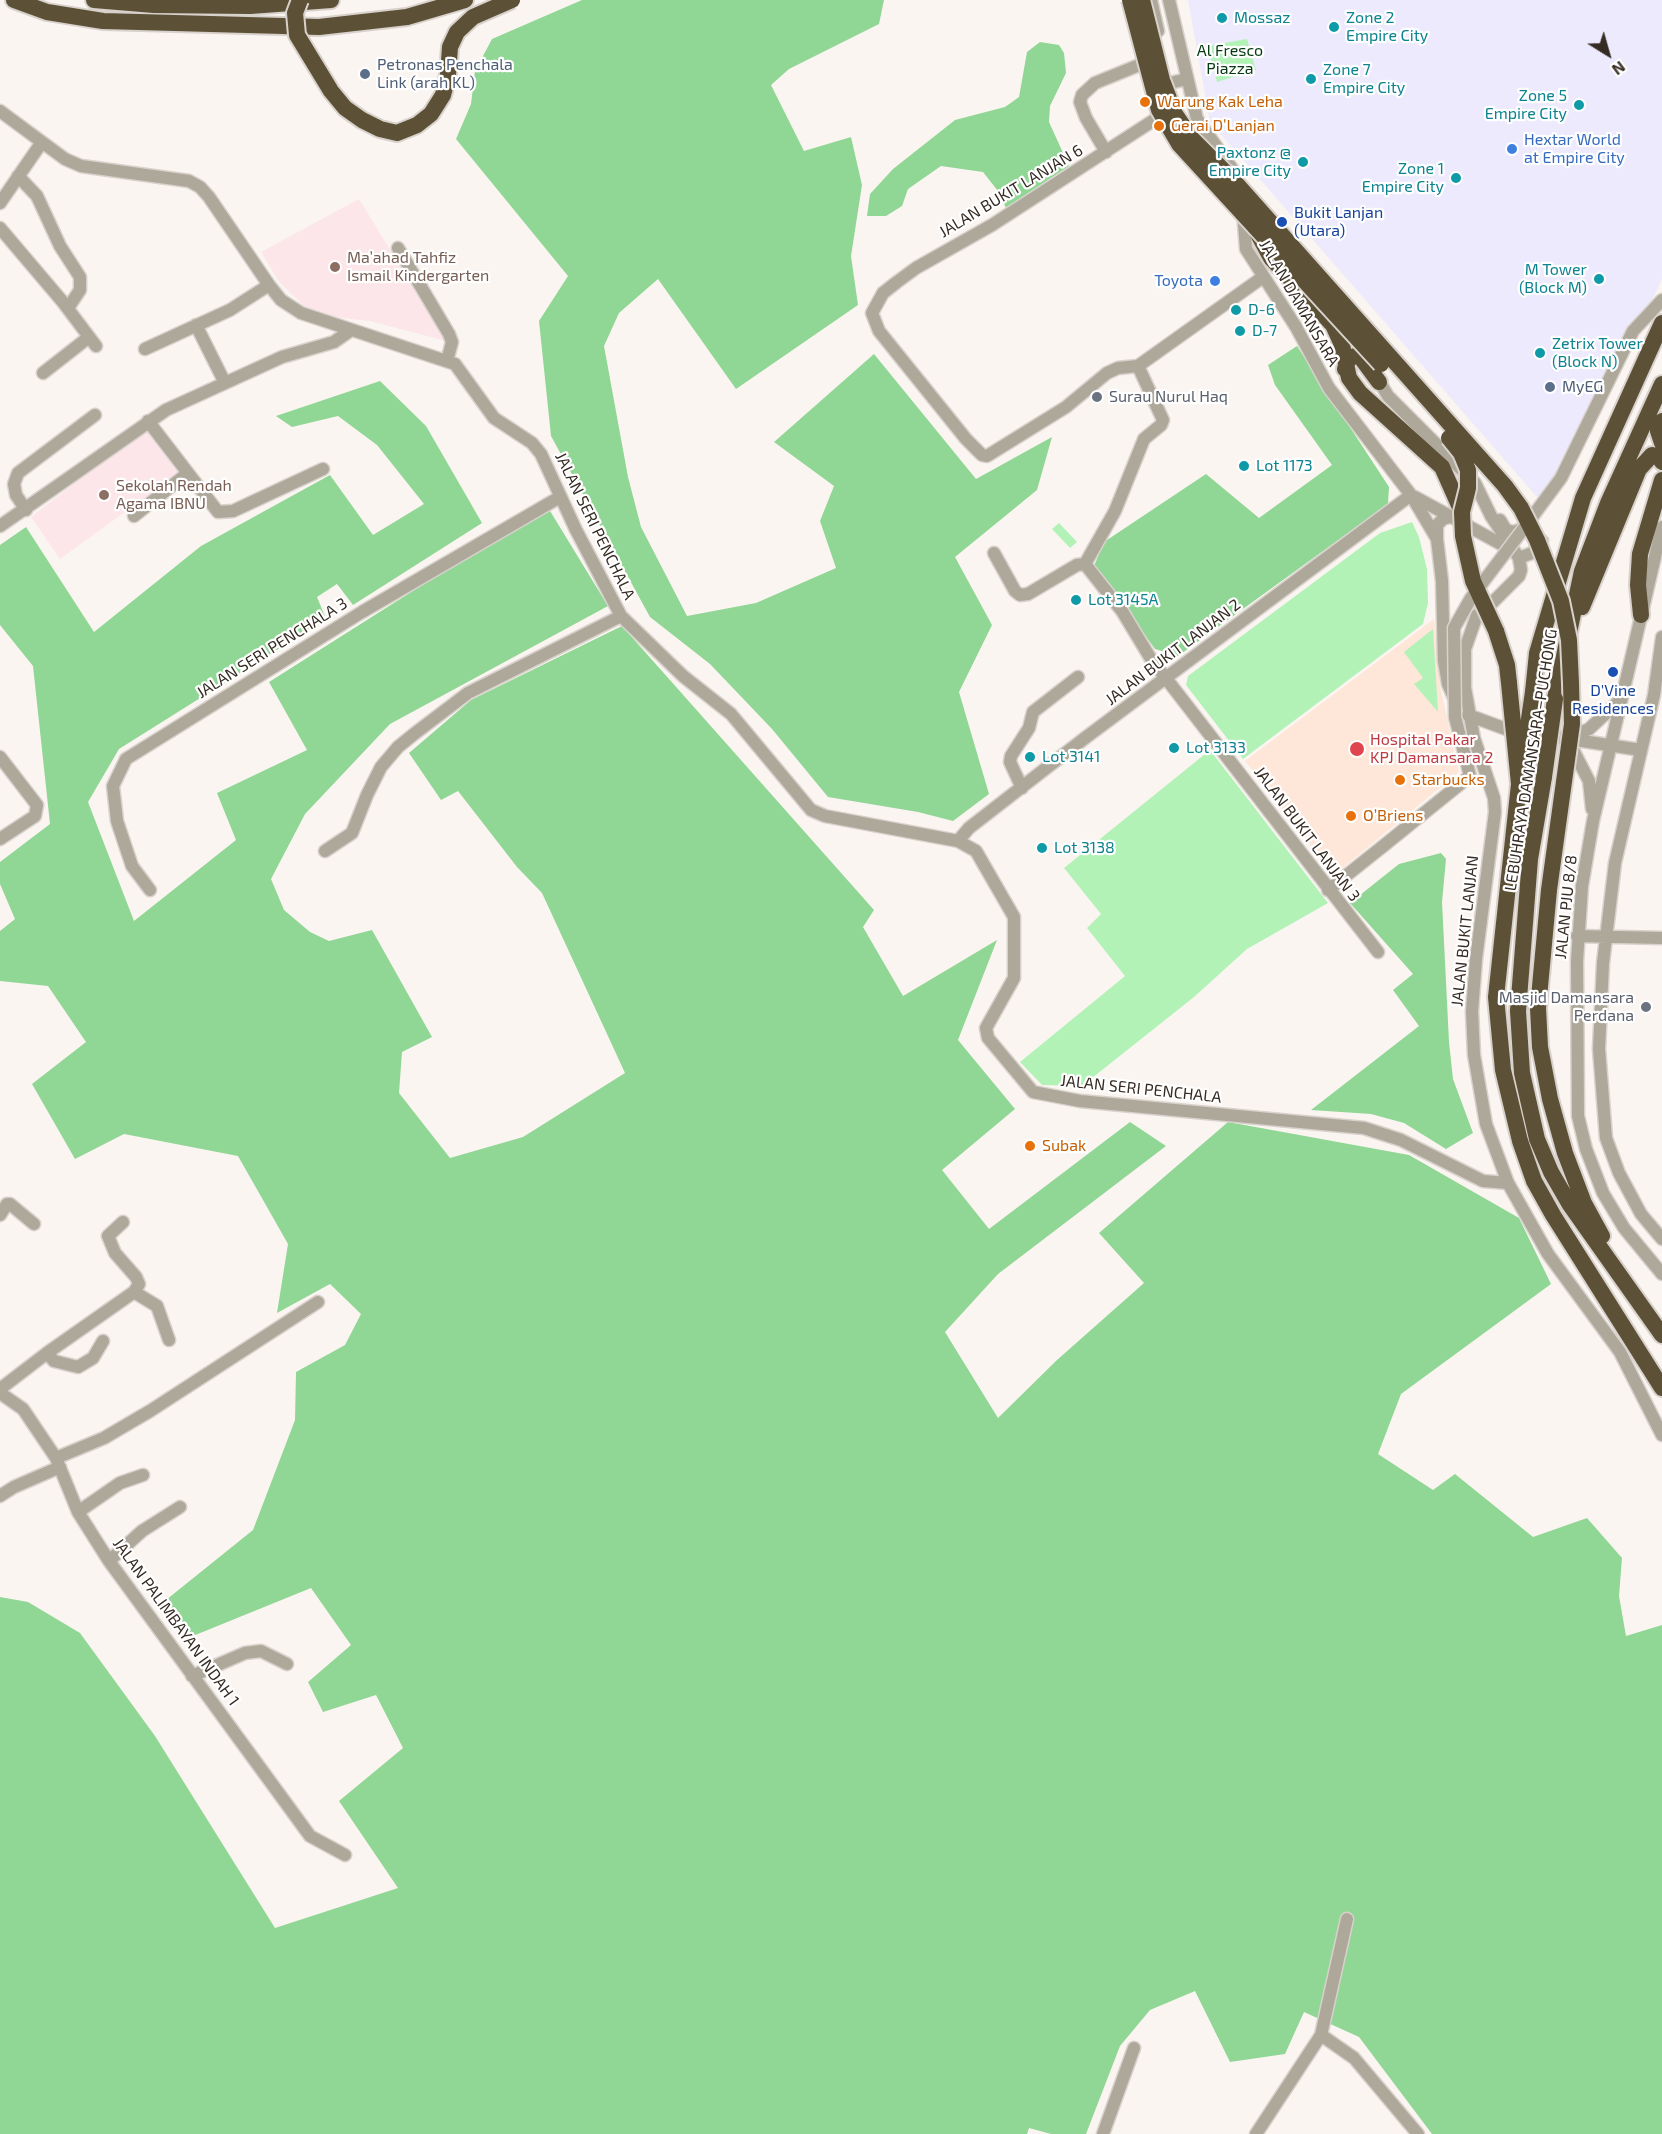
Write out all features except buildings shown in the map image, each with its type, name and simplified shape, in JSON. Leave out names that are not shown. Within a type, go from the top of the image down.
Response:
[{"type":"highway","points":[[14,0],[47,12],[103,21],[319,27],[407,17],[465,0]]},
{"type":"highway","points":[[94,0],[154,5],[250,6],[331,0]]},
{"type":"highway","points":[[300,0],[295,13],[297,35],[332,91],[345,108],[362,120],[380,129],[397,133],[417,125],[431,114],[443,95],[448,75],[450,47],[457,32],[473,17],[512,0]]},
{"type":"highway","points":[[1130,0],[1159,110],[1174,137],[1461,453],[1468,470],[1468,488],[1457,514]]},
{"type":"highway","points":[[1142,0],[1161,80],[1175,114],[1192,139],[1234,181],[1505,486],[1521,508],[1537,540],[1561,600],[1569,640],[1572,724],[1549,890],[1538,1008],[1540,1047],[1550,1099],[1565,1154],[1584,1203],[1642,1310]]},
{"type":"highway","points":[[1242,203],[1271,258],[1333,325],[1342,345],[1345,369],[1360,393],[1442,467],[1464,536],[1473,581],[1497,631],[1507,665],[1519,784]]},
{"type":"highway","name":"LEBUHRAYA DAMANSARA–PUCHONG","points":[[1662,323],[1583,498],[1537,653],[1519,784],[1496,997],[1503,1070],[1520,1141],[1534,1181],[1662,1388]]},
{"type":"highway","points":[[1345,369],[1349,358],[1359,355],[1379,382]]},
{"type":"highway","name":"LEBUHRAYA DAMANSARA–PUCHONG","points":[[1662,384],[1582,571],[1555,699],[1530,859],[1518,1011],[1522,1073],[1537,1139],[1551,1172],[1570,1205],[1642,1310],[1662,1335]]},
{"type":"highway","points":[[1636,441],[1662,401]]},
{"type":"highway","points":[[1662,421],[1658,431],[1662,443]]},
{"type":"highway","points":[[1566,649],[1639,469],[1652,454],[1659,457],[1662,462]]},
{"type":"highway","points":[[1641,615],[1638,585],[1640,554],[1662,480]]},
{"type":"street","points":[[1151,0],[1176,106],[1214,169],[1242,203]]},
{"type":"street","points":[[1169,0],[1197,119],[1236,174],[1351,324],[1362,341],[1379,382],[1388,396],[1475,483],[1491,516],[1516,554],[1521,570],[1519,576],[1493,602]]},
{"type":"street","points":[[1106,152],[1086,118],[1080,102],[1082,95],[1095,82],[1163,56]]},
{"type":"street","points":[[1170,83],[1187,80]]},
{"type":"street","name":"JALAN BUKIT LANJAN 6","points":[[1138,366],[1118,368],[1107,373],[1066,407],[994,454],[981,455],[904,365],[879,331],[872,313],[883,293],[916,267],[992,225],[1176,106]]},
{"type":"street","name":"JALAN SERI PENCHALA","points":[[0,111],[65,159],[81,166],[189,181],[200,187],[230,226],[268,285],[281,300],[301,313],[447,361],[460,369],[495,418],[532,443],[541,454],[560,497],[621,616],[683,676],[731,714],[811,810],[825,816],[958,841],[980,856],[1014,917],[1014,978],[986,1028],[988,1038],[1033,1092],[1080,1101],[1364,1128],[1401,1140],[1483,1181],[1508,1183]]},
{"type":"street","points":[[0,203],[42,142]]},
{"type":"street","points":[[18,176],[37,196],[60,246],[80,277],[80,290],[68,308]]},
{"type":"street","name":"JALAN DAMANSARA","points":[[1242,203],[1246,249],[1296,327],[1329,388],[1412,495],[1437,538]]},
{"type":"street","points":[[0,228],[68,308],[92,341],[43,373]]},
{"type":"street","points":[[398,248],[449,334],[452,342],[447,361]]},
{"type":"street","points":[[994,553],[1015,591],[1020,595],[1028,594],[1077,565],[1085,564],[1114,511],[1144,439],[1161,425],[1163,420],[1138,366],[1263,277]]},
{"type":"street","points":[[145,349],[230,310],[268,285]]},
{"type":"street","points":[[1328,890],[1470,776],[1455,717],[1449,632],[1471,598],[1561,478],[1633,331],[1662,300]]},
{"type":"street","points":[[196,326],[225,383]]},
{"type":"street","points":[[0,526],[26,510],[148,421],[282,357],[334,342],[351,330]]},
{"type":"street","points":[[26,510],[16,495],[14,484],[18,473],[95,415]]},
{"type":"street","points":[[148,421],[218,512],[233,511],[323,470]]},
{"type":"street","points":[[134,516],[189,473]]},
{"type":"street","points":[[1412,495],[1457,514],[1516,554],[1532,553],[1542,541]]},
{"type":"street","name":"JALAN BUKIT LANJAN 2","points":[[958,841],[969,828],[1167,677],[1412,495]]},
{"type":"street","name":"JALAN SERI PENCHALA 3","points":[[150,890],[132,866],[117,821],[113,786],[126,759],[362,612],[560,497]]},
{"type":"street","points":[[1437,538],[1437,525],[1443,519],[1457,514]]},
{"type":"street","points":[[1498,515],[1506,530],[1515,532],[1524,528]]},
{"type":"street","name":"JALAN PJU 8/8","points":[[1662,527],[1593,820],[1582,886],[1577,936],[1578,1116],[1586,1149],[1603,1193],[1623,1228],[1662,1274]]},
{"type":"street","name":"JALAN BUKIT LANJAN","points":[[1437,538],[1449,632],[1444,661],[1448,684],[1460,709],[1472,719],[1474,738],[1494,798],[1495,812],[1476,958],[1472,1011],[1474,1055],[1486,1124],[1508,1183],[1548,1254],[1620,1352],[1662,1435]]},
{"type":"street","name":"JALAN BUKIT LANJAN 3","points":[[1085,564],[1122,611],[1151,659],[1378,952]]},
{"type":"street","points":[[1477,615],[1465,649],[1465,688],[1472,719],[1506,729]]},
{"type":"street","points":[[325,851],[352,833],[381,767],[406,740],[468,693],[621,616]]},
{"type":"street","points":[[1449,632],[1457,648],[1465,649]]},
{"type":"street","points":[[1662,638],[1654,695],[1615,863],[1606,937],[1599,1049],[1606,1138],[1619,1173],[1641,1214],[1662,1239]]},
{"type":"street","points":[[1022,788],[1010,762],[1011,756],[1027,732],[1033,712],[1078,677]]},
{"type":"street","points":[[1562,737],[1595,725],[1620,700]]},
{"type":"street","points":[[1562,737],[1641,750]]},
{"type":"street","points":[[1562,737],[1589,781],[1593,820]]},
{"type":"street","points":[[0,757],[37,805],[35,816],[0,839]]},
{"type":"street","points":[[1577,936],[1662,938]]},
{"type":"street","points":[[0,1215],[7,1204],[10,1204],[34,1224]]},
{"type":"street","points":[[0,1391],[46,1353],[134,1292],[139,1284],[136,1277],[115,1253],[108,1236],[123,1222]]},
{"type":"street","points":[[134,1292],[157,1306],[169,1340]]},
{"type":"street","points":[[0,1496],[141,1416],[318,1302]]},
{"type":"street","points":[[46,1353],[54,1361],[78,1367],[93,1358],[103,1341]]},
{"type":"street","name":"JALAN PALIMBAYAN INDAH 1","points":[[0,1391],[23,1409],[58,1463],[78,1512],[109,1561],[310,1836],[345,1855]]},
{"type":"street","points":[[78,1512],[120,1483],[143,1475]]},
{"type":"street","points":[[109,1561],[142,1531],[180,1507]]},
{"type":"street","points":[[192,1676],[245,1653],[261,1650],[286,1664]]},
{"type":"street","points":[[1257,2134],[1321,2035],[1347,1919]]},
{"type":"street","points":[[1321,2035],[1354,2058],[1418,2134]]},
{"type":"street","points":[[1103,2134],[1134,2048]]},
{"type":"shaded area","points":[[1188,0],[1662,0],[1662,279],[1569,477],[1537,497],[1210,122]]},
{"type":"shaded area","name":"Ma’ahad Tahfiz Ismail Kindergarten","points":[[359,199],[446,341],[370,321],[333,317],[306,308],[279,282],[261,252]]},
{"type":"shaded area","name":"Sekolah Rendah Agama IBNU","points":[[146,427],[179,473],[60,559],[31,517]]},
{"type":"shaded area","name":"Hospital Pakar KPJ Damansara 2","points":[[1434,619],[1440,686],[1459,772],[1334,875],[1245,761]]},
{"type":"green space","points":[[582,0],[884,0],[879,24],[789,69],[771,85],[804,151],[851,137],[862,185],[851,256],[858,305],[736,389],[658,279],[619,313],[604,346],[628,477],[641,527],[687,616],[756,603],[836,568],[820,521],[834,486],[774,442],[874,354],[976,479],[1052,437],[1037,490],[955,557],[992,625],[959,692],[989,794],[953,821],[918,812],[828,797],[772,729],[710,664],[650,617],[551,436],[539,321],[568,276],[456,139],[471,104],[475,71],[492,39]]},
{"type":"green space","name":"Al Fresco Piazza","points":[[1247,39],[1256,70],[1217,82],[1208,46]]},
{"type":"green space","points":[[1040,42],[1059,45],[1064,53],[1066,73],[1050,106],[1049,122],[1069,166],[1006,208],[998,191],[983,172],[941,166],[908,189],[902,206],[886,216],[867,216],[870,194],[893,169],[955,120],[1005,107],[1019,97],[1027,52]]},
{"type":"green space","points":[[1297,346],[1389,487],[1388,504],[1178,656],[1155,649],[1094,566],[1104,542],[1206,474],[1259,518],[1332,465],[1275,385],[1268,365]]},
{"type":"green space","points":[[380,381],[426,426],[482,523],[353,605],[337,584],[317,597],[326,619],[119,749],[88,802],[134,921],[236,840],[217,793],[307,750],[269,682],[547,506],[608,606],[390,724],[305,814],[271,879],[284,910],[310,932],[329,941],[372,930],[432,1037],[402,1052],[399,1093],[450,1158],[523,1137],[625,1073],[542,893],[517,867],[458,791],[441,800],[409,753],[471,700],[622,626],[874,910],[863,927],[903,996],[997,940],[958,1040],[1015,1109],[942,1170],[989,1229],[1130,1122],[1166,1146],[998,1274],[945,1332],[998,1418],[1057,1360],[1144,1283],[1099,1233],[1228,1122],[1409,1155],[1519,1218],[1551,1284],[1401,1394],[1378,1454],[1433,1490],[1455,1474],[1533,1537],[1587,1518],[1622,1558],[1619,1596],[1626,1636],[1662,1625],[1662,2134],[1432,2134],[1359,2037],[1304,2012],[1285,2054],[1230,2062],[1195,1991],[1150,2010],[1120,2046],[1086,2134],[1051,2134],[1029,2128],[1027,2134],[0,2134],[0,1597],[28,1602],[80,1633],[155,1736],[275,1928],[398,1888],[339,1801],[403,1748],[376,1695],[323,1712],[308,1682],[351,1645],[311,1588],[183,1640],[161,1604],[253,1530],[295,1420],[296,1372],[345,1345],[361,1314],[330,1284],[277,1313],[288,1244],[238,1156],[124,1134],[75,1159],[32,1084],[86,1042],[48,986],[0,981],[0,931],[15,919],[0,884],[0,862],[50,824],[33,666],[0,625],[0,545],[26,527],[94,632],[201,546],[330,475],[373,535],[424,504],[377,445],[338,416],[292,427],[276,416]]},
{"type":"green space","points":[[1412,522],[1419,537],[1427,569],[1428,603],[1423,624],[1243,759],[1186,685],[1188,676],[1380,533]]},
{"type":"green space","points":[[1059,523],[1077,542],[1070,548],[1052,529]]},
{"type":"green space","points":[[1433,629],[1438,712],[1414,684],[1423,678],[1404,652]]},
{"type":"green space","points":[[1210,750],[1328,903],[1247,949],[1194,997],[1082,1086],[1042,1085],[1020,1062],[1125,976],[1087,928],[1101,914],[1064,868]]},
{"type":"green space","points":[[1441,853],[1446,859],[1442,902],[1453,1079],[1473,1133],[1446,1149],[1404,1123],[1371,1114],[1311,1110],[1419,1026],[1393,990],[1413,974],[1350,903],[1399,864]]},
{"type":"tunnel","points":[[1519,731],[1556,737]]},
{"type":"place","name":"Mossaz","points":[[1222,18]]},
{"type":"place","name":"Zone 2 Empire City","points":[[1334,27]]},
{"type":"place","name":"Petronas Penchala Link (arah KL)","points":[[365,74]]},
{"type":"place","name":"Zone 7 Empire City","points":[[1311,79]]},
{"type":"place","name":"Warung Kak Leha","points":[[1145,102]]},
{"type":"place","name":"Zone 5 Empire City","points":[[1579,105]]},
{"type":"place","name":"Gerai D’Lanjan","points":[[1159,126]]},
{"type":"place","name":"Hextar World at Empire City","points":[[1512,149]]},
{"type":"place","name":"Paxtonz @ Empire City","points":[[1303,162]]},
{"type":"place","name":"Zone 1 Empire City","points":[[1456,178]]},
{"type":"place","name":"Bukit Lanjan (Utara)","points":[[1282,222]]},
{"type":"place","name":"Ma’ahad Tahfiz Ismail Kindergarten","points":[[335,267]]},
{"type":"place","name":"M Tower (Block M)","points":[[1599,279]]},
{"type":"place","name":"Toyota","points":[[1215,281]]},
{"type":"place","name":"D-6","points":[[1236,310]]},
{"type":"place","name":"D-7","points":[[1240,331]]},
{"type":"place","name":"Zetrix Tower (Block N)","points":[[1540,353]]},
{"type":"place","name":"MyEG","points":[[1550,387]]},
{"type":"place","name":"Surau Nurul Haq","points":[[1097,397]]},
{"type":"place","name":"Lot 1173","points":[[1244,466]]},
{"type":"place","name":"Sekolah Rendah Agama IBNU","points":[[104,495]]},
{"type":"place","name":"Lot 3145A","points":[[1076,600]]},
{"type":"place","name":"D'Vine Residences","points":[[1613,672]]},
{"type":"place","name":"Lot 3133","points":[[1174,748]]},
{"type":"place","name":"Hospital Pakar KPJ Damansara 2","points":[[1357,749]]},
{"type":"place","name":"Lot 3141","points":[[1030,757]]},
{"type":"place","name":"Starbucks","points":[[1400,780]]},
{"type":"place","name":"O’Briens","points":[[1351,816]]},
{"type":"place","name":"Lot 3138","points":[[1042,848]]},
{"type":"place","name":"Masjid Damansara Perdana","points":[[1646,1007]]},
{"type":"place","name":"Subak","points":[[1030,1146]]}]
